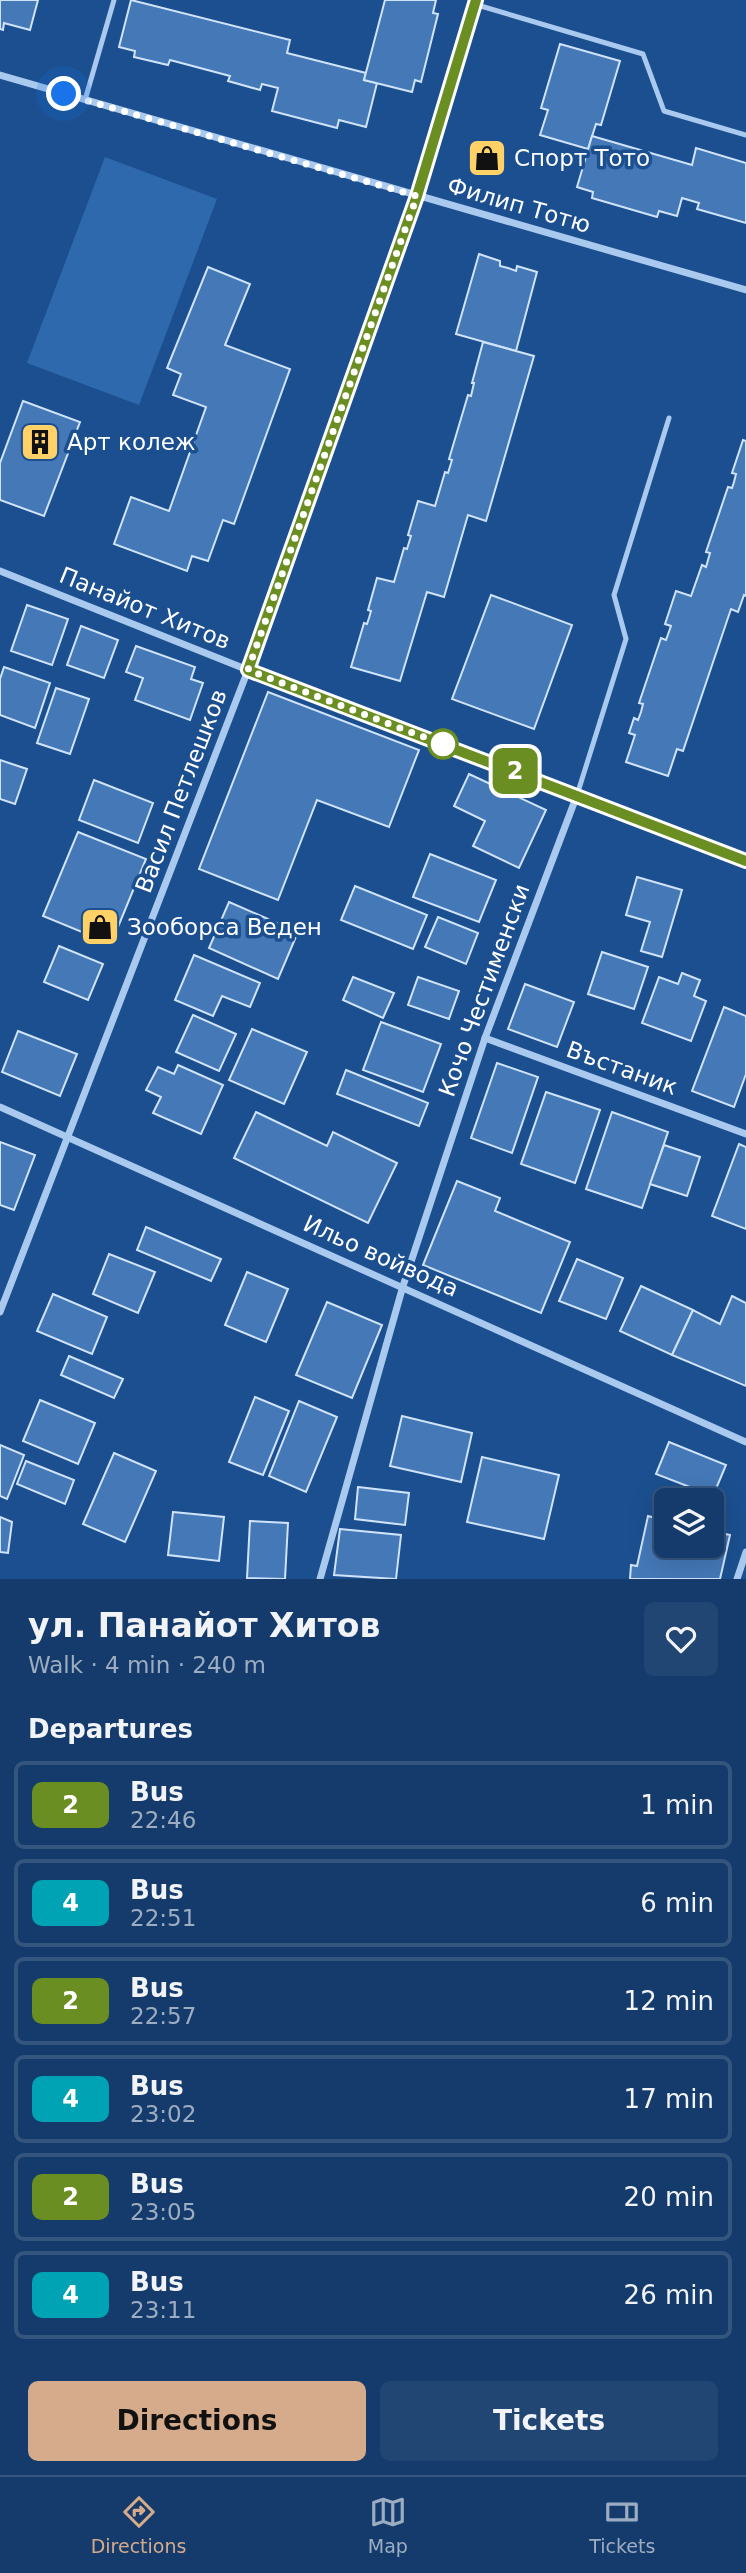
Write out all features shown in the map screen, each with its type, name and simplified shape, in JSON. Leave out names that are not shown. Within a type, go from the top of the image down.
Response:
[{"type":"street","name":"Васил Петлешков","points":[[0,1312],[248,670],[417,196],[475,2]]},
{"type":"street","name":"Филип Тотю","points":[[0,75],[746,290]]},
{"type":"street","name":"Панайот Хитов","points":[[0,570],[248,670],[746,861]]},
{"type":"street","name":"Кочо Честименски","points":[[320,1579],[403,1286],[485,1038],[577,795]]},
{"type":"street","name":"Въстаник","points":[[485,1038],[746,1134]]},
{"type":"street","name":"Ильо войвода","points":[[0,1107],[746,1442]]},
{"type":"street","points":[[737,1579],[746,1552]]},
{"type":"lane","points":[[85,100],[114,0]]},
{"type":"lane","points":[[475,2],[643,54],[664,111],[746,135]]},
{"type":"lane","name":"Кочо Честименски","points":[[577,795],[626,639],[614,595],[669,418]]},
{"type":"shaded area","points":[[105,157],[217,199],[139,405],[27,363]]},
{"type":"building","points":[[0,0],[38,0],[30,30],[4,23],[3,30],[0,29]]},
{"type":"building","points":[[131,0],[290,40],[287,53],[366,73],[364,80],[377,83],[366,127],[339,120],[337,128],[272,111],[278,88],[262,84],[260,90],[228,81],[230,76],[170,60],[168,65],[134,57],[135,51],[119,47]]},
{"type":"building","points":[[385,0],[436,0],[433,13],[438,14],[421,82],[415,80],[412,92],[364,80]]},
{"type":"building","points":[[560,44],[620,61],[601,125],[596,124],[588,149],[540,135],[548,110],[541,108]]},
{"type":"building","points":[[592,136],[692,165],[696,148],[746,163],[746,223],[697,209],[699,203],[682,198],[677,216],[659,211],[657,217],[592,198],[593,192],[577,187]]},
{"type":"building","points":[[479,254],[500,261],[500,266],[516,271],[517,266],[537,272],[516,351],[456,334]]},
{"type":"building","points":[[208,267],[250,284],[225,345],[290,369],[234,524],[223,520],[208,561],[192,556],[187,571],[114,544],[131,497],[169,511],[206,407],[173,395],[181,374],[167,368]]},
{"type":"building","points":[[483,342],[534,356],[486,521],[468,515],[444,597],[427,592],[400,681],[351,667],[364,623],[367,624],[369,618],[371,611],[368,610],[377,578],[394,582],[404,548],[407,549],[411,536],[408,535],[418,501],[435,506],[445,472],[448,473],[452,460],[449,459],[468,395],[471,396]]},
{"type":"building","name":"Арт колеж","points":[[23,401],[80,422],[44,516],[0,500],[0,463]]},
{"type":"building","points":[[743,440],[746,441],[746,596],[744,595],[738,612],[731,609],[683,751],[677,749],[668,776],[626,762],[635,735],[629,733],[634,718],[638,720],[641,712],[643,704],[639,703],[661,638],[666,640],[671,626],[665,624],[676,591],[691,596],[702,565],[706,567],[710,553],[706,552],[728,487],[732,488],[734,482],[736,474],[732,473]]},
{"type":"building","points":[[491,595],[572,625],[534,729],[452,699]]},
{"type":"building","points":[[27,605],[68,619],[52,665],[11,651]]},
{"type":"building","points":[[81,626],[118,640],[104,678],[67,665]]},
{"type":"building","points":[[136,646],[195,667],[191,679],[203,683],[190,720],[135,700],[143,678],[126,672]]},
{"type":"building","points":[[4,667],[50,683],[35,728],[0,715],[0,679]]},
{"type":"building","points":[[56,688],[89,699],[70,754],[37,743]]},
{"type":"building","points":[[268,692],[419,750],[389,827],[317,800],[278,900],[199,869]]},
{"type":"building","points":[[0,760],[27,769],[15,804],[0,799]]},
{"type":"building","points":[[469,774],[546,810],[519,868],[473,846],[485,821],[454,806]]},
{"type":"building","points":[[94,780],[153,803],[138,843],[79,820]]},
{"type":"building","points":[[78,832],[146,859],[111,944],[43,916]]},
{"type":"building","points":[[430,854],[496,880],[479,922],[413,897]]},
{"type":"building","points":[[637,877],[682,890],[662,957],[641,951],[650,922],[626,915]]},
{"type":"building","points":[[355,886],[427,915],[413,949],[341,920]]},
{"type":"building","points":[[229,902],[298,932],[278,979],[209,948]]},
{"type":"building","points":[[438,917],[478,933],[466,964],[425,947]]},
{"type":"building","points":[[59,946],[103,964],[88,1000],[44,982]]},
{"type":"building","points":[[602,952],[648,967],[634,1009],[588,994]]},
{"type":"building","points":[[194,955],[260,983],[250,1007],[222,996],[213,1016],[175,1000]]},
{"type":"building","points":[[682,973],[700,980],[694,996],[706,1001],[691,1041],[642,1023],[659,977],[678,984]]},
{"type":"building","points":[[353,977],[394,993],[383,1018],[343,1000]]},
{"type":"building","points":[[418,977],[459,991],[449,1019],[408,1005]]},
{"type":"building","points":[[525,984],[574,1002],[557,1047],[508,1029]]},
{"type":"building","points":[[724,1007],[746,1016],[746,1074],[734,1107],[692,1091]]},
{"type":"building","points":[[193,1015],[236,1034],[219,1071],[176,1052]]},
{"type":"building","points":[[381,1022],[441,1044],[423,1092],[363,1070]]},
{"type":"building","points":[[252,1029],[307,1052],[284,1104],[229,1080]]},
{"type":"building","points":[[18,1031],[77,1054],[60,1096],[2,1072]]},
{"type":"building","points":[[497,1063],[538,1077],[512,1153],[471,1138]]},
{"type":"building","points":[[178,1065],[223,1085],[201,1134],[153,1113],[161,1097],[146,1090],[158,1067],[174,1074]]},
{"type":"building","points":[[346,1070],[428,1103],[419,1126],[337,1094]]},
{"type":"building","points":[[546,1092],[600,1110],[575,1183],[521,1164]]},
{"type":"building","points":[[256,1112],[327,1146],[333,1132],[397,1163],[368,1223],[234,1158]]},
{"type":"building","points":[[612,1112],[668,1132],[642,1208],[586,1189]]},
{"type":"building","points":[[0,1142],[35,1155],[14,1210],[0,1205]]},
{"type":"building","points":[[739,1144],[746,1147],[746,1229],[712,1216]]},
{"type":"building","points":[[664,1145],[700,1157],[687,1196],[650,1184]]},
{"type":"building","points":[[457,1181],[500,1198],[495,1211],[570,1242],[541,1313],[423,1265]]},
{"type":"building","points":[[146,1227],[221,1259],[211,1281],[137,1250]]},
{"type":"building","points":[[109,1254],[155,1272],[138,1313],[93,1294]]},
{"type":"building","points":[[577,1259],[623,1278],[606,1319],[559,1301]]},
{"type":"building","points":[[247,1272],[288,1289],[266,1342],[225,1325]]},
{"type":"building","points":[[641,1286],[693,1310],[672,1355],[620,1331]]},
{"type":"building","points":[[53,1294],[107,1317],[92,1354],[37,1331]]},
{"type":"building","points":[[732,1296],[746,1303],[746,1386],[672,1355],[693,1310],[720,1324]]},
{"type":"building","points":[[327,1302],[382,1325],[352,1398],[296,1375]]},
{"type":"building","points":[[69,1356],[123,1379],[114,1398],[61,1375]]},
{"type":"building","points":[[255,1397],[289,1411],[263,1475],[229,1462]]},
{"type":"building","points":[[40,1400],[95,1423],[78,1464],[23,1441]]},
{"type":"building","points":[[299,1401],[337,1417],[306,1492],[269,1476]]},
{"type":"building","points":[[402,1416],[472,1433],[461,1482],[390,1466]]},
{"type":"building","points":[[669,1442],[726,1465],[716,1488],[692,1488],[656,1474]]},
{"type":"building","points":[[0,1445],[24,1455],[7,1499],[0,1496]]},
{"type":"building","points":[[114,1453],[156,1471],[125,1542],[83,1524]]},
{"type":"building","points":[[482,1457],[559,1475],[544,1539],[467,1522]]},
{"type":"building","points":[[26,1461],[74,1480],[65,1504],[17,1484]]},
{"type":"building","points":[[358,1487],[409,1493],[405,1525],[355,1519]]},
{"type":"building","points":[[173,1512],[224,1517],[219,1561],[168,1555]]},
{"type":"building","points":[[648,1516],[654,1518],[654,1558],[724,1558],[724,1534],[730,1535],[720,1579],[630,1579],[631,1565],[637,1566]]},
{"type":"building","points":[[0,1517],[12,1522],[8,1553],[0,1552]]},
{"type":"building","points":[[250,1521],[288,1523],[285,1579],[247,1578]]},
{"type":"building","points":[[340,1529],[401,1535],[396,1579],[334,1575]]},
{"type":"bus line","name":"2","points":[[476,0],[417,196],[248,670],[746,861]]},
{"type":"place","name":"Спорт Тото","points":[[487,158]]},
{"type":"place","name":"Арт колеж","points":[[40,442]]},
{"type":"place","name":"Зооборса Веден","points":[[100,927]]},
{"type":"route","points":[[64,94],[417,196],[248,670],[450,747],[443,744]]}]
